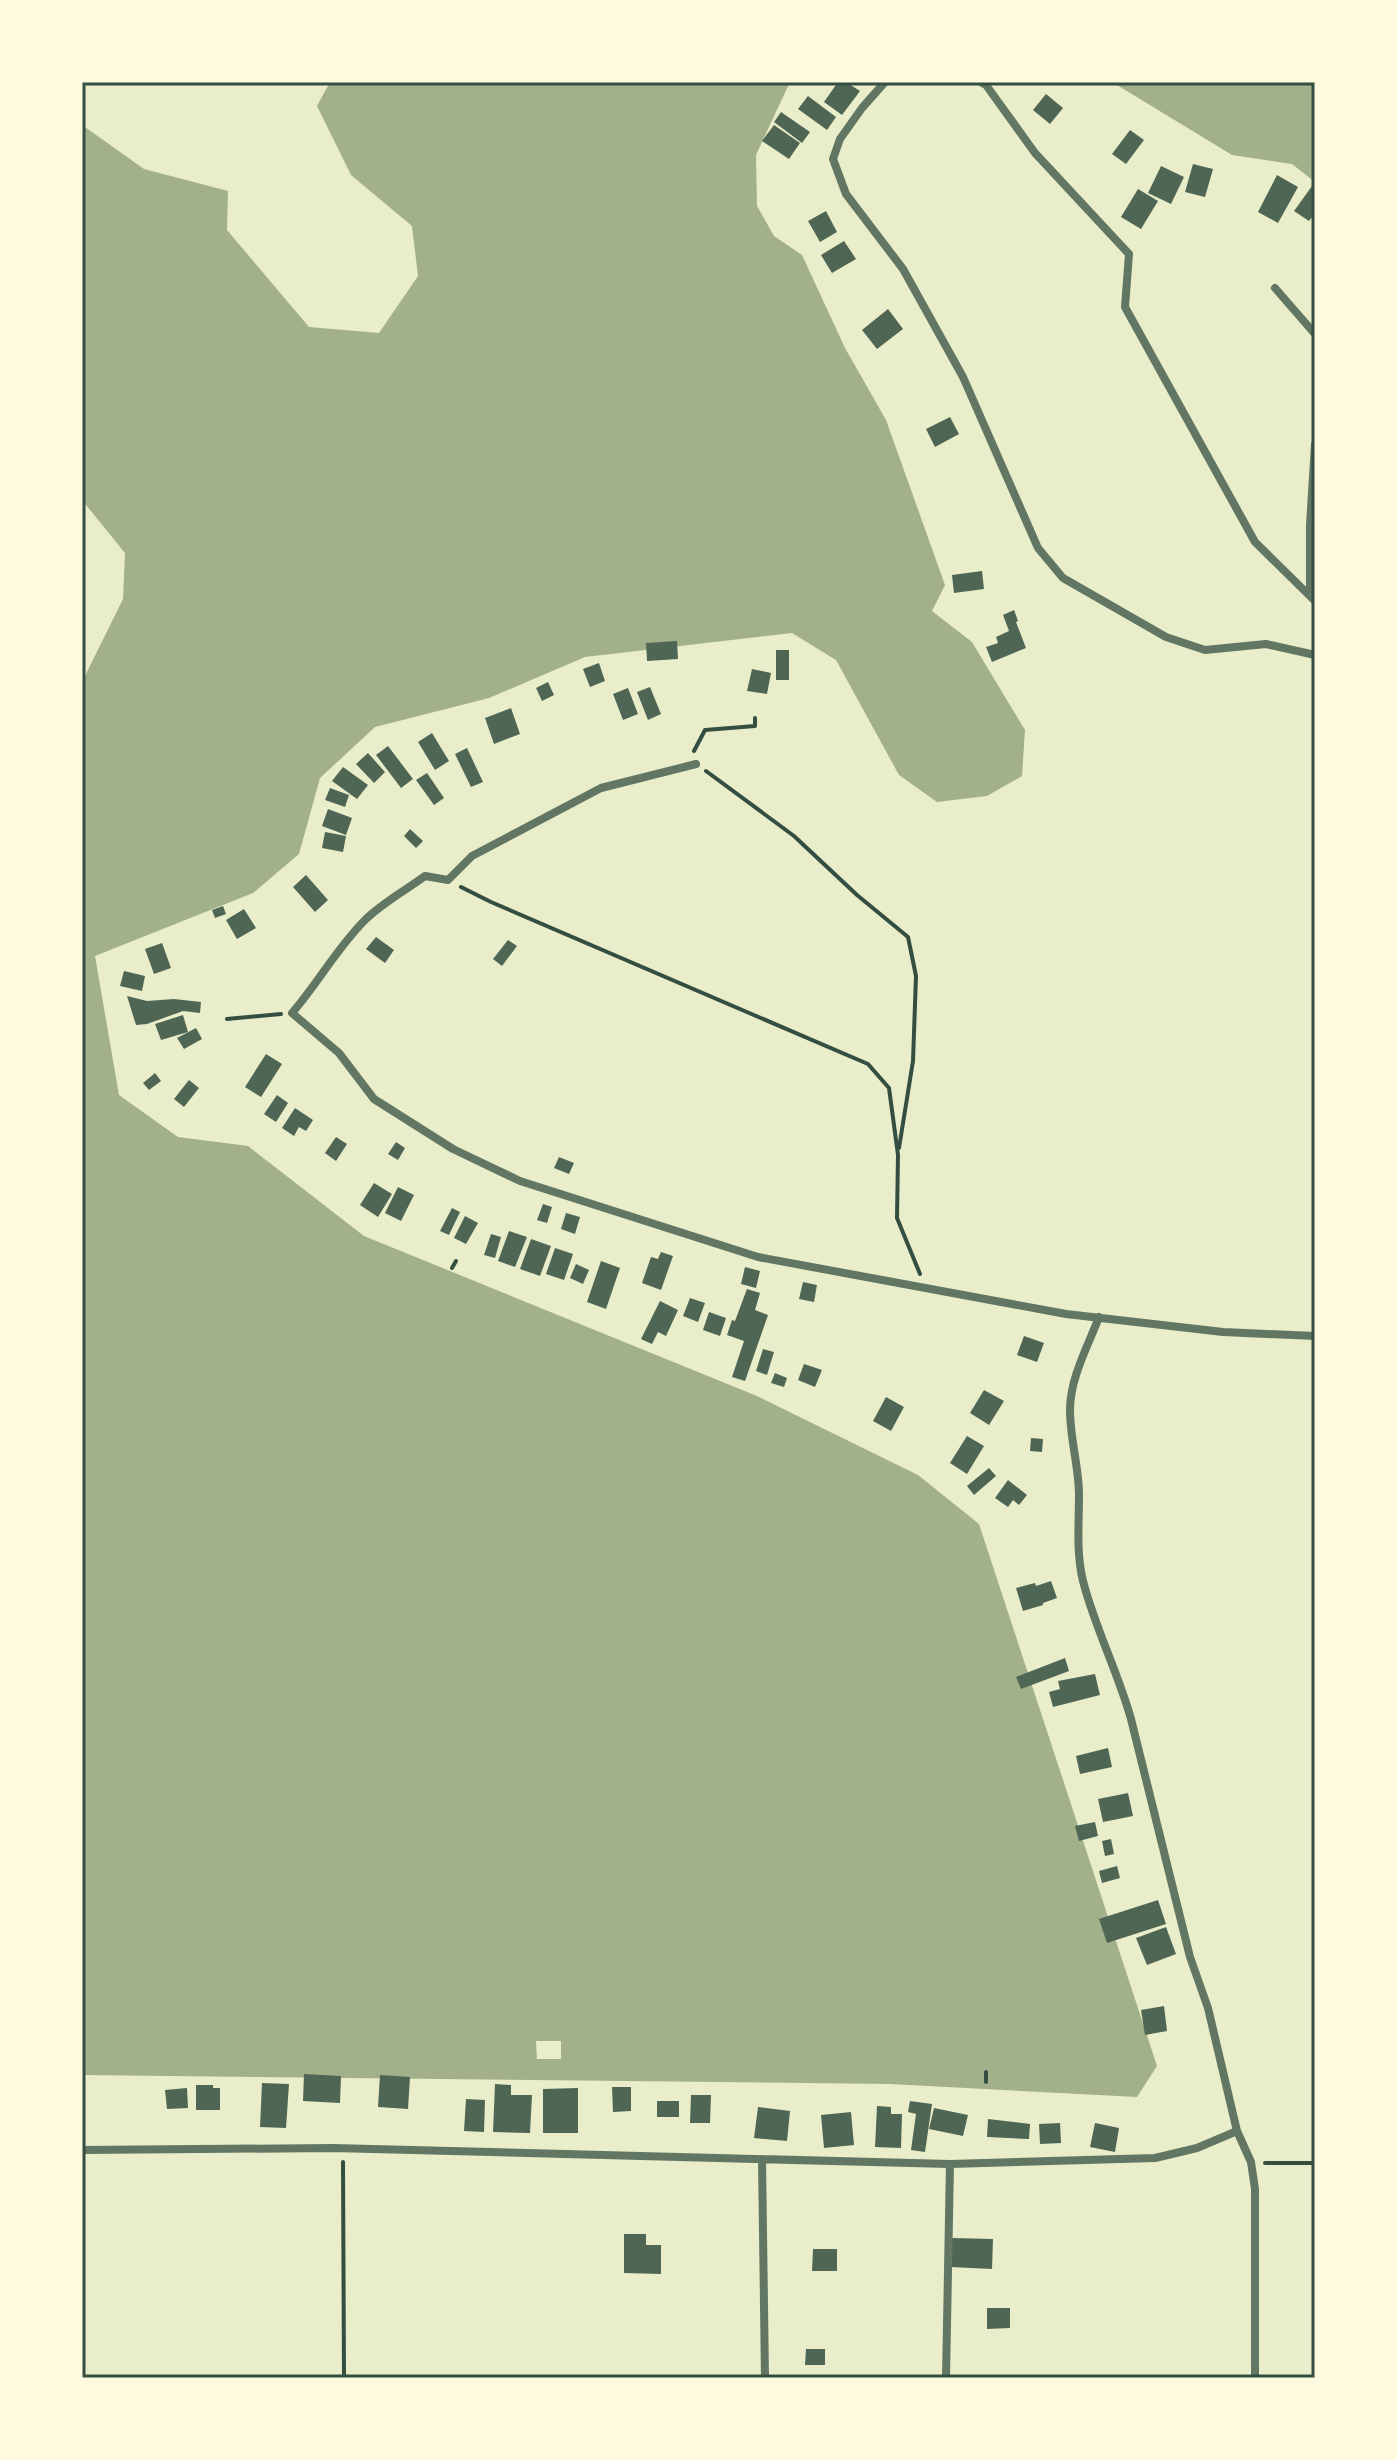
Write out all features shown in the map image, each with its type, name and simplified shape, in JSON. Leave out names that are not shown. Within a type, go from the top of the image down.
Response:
[{"type":"street","points":[[885,82],[840,139],[833,159],[846,194],[903,269],[963,377],[1038,548],[1063,578],[1166,637],[1205,650],[1266,644],[1315,655]]},
{"type":"street","points":[[981,82],[1035,153],[1129,254],[1125,307],[1255,542],[1312,597]]},
{"type":"street","points":[[1275,288],[1315,334]]},
{"type":"street","points":[[1312,597],[1310,525],[1315,444]]},
{"type":"street","points":[[696,764],[601,788],[472,856],[448,880],[425,876],[366,918],[292,1013],[339,1053],[374,1099],[453,1149],[520,1181],[758,1257],[1066,1314],[1223,1332],[1315,1336]]},
{"type":"street","points":[[1099,1317],[1075,1378],[1070,1408],[1079,1495],[1077,1517],[1082,1577],[1093,1614],[1122,1685],[1190,1957],[1208,2008],[1237,2131],[1251,2162],[1255,2189],[1255,2378]]},
{"type":"street","points":[[82,2150],[343,2148],[950,2164],[1155,2158],[1197,2148],[1237,2131]]},
{"type":"street","points":[[762,2159],[765,2378]]},
{"type":"street","points":[[946,2378],[950,2164]]},
{"type":"path","points":[[755,718],[755,726],[705,730],[694,750],[696,764],[794,836],[908,937],[916,976],[913,1061],[898,1155],[897,1218],[915,1268],[931,1290]]},
{"type":"path","points":[[448,880],[491,902],[868,1064],[889,1088],[898,1155]]},
{"type":"path","points":[[227,1019],[292,1013]]},
{"type":"path","points":[[452,1268],[456,1261]]},
{"type":"path","points":[[986,2072],[986,2082]]},
{"type":"path","points":[[343,2148],[344,2378]]},
{"type":"path","points":[[1251,2162],[1315,2163]]},
{"type":"shaded area","points":[[330,82],[790,82],[756,155],[757,206],[774,236],[802,255],[845,348],[886,420],[945,585],[932,611],[972,642],[1025,730],[1022,776],[987,796],[937,802],[899,775],[836,660],[792,633],[585,657],[489,698],[375,727],[320,778],[299,854],[253,893],[95,956],[119,1095],[178,1137],[248,1146],[364,1236],[757,1396],[918,1475],[979,1524],[1157,2066],[1137,2097],[890,2084],[82,2075],[82,682],[123,599],[125,553],[82,500],[82,125],[144,169],[228,191],[227,230],[309,327],[379,333],[418,276],[412,226],[351,175],[317,106]]},
{"type":"shaded area","points":[[1112,82],[1315,82],[1315,182],[1292,164],[1232,155]]},
{"type":"pier","points":[[536,2041],[561,2041],[561,2059],[537,2059]]},
{"type":"building","points":[[838,82],[846,82],[860,91],[842,115],[824,102]]},
{"type":"building","points":[[1046,94],[1063,108],[1050,124],[1033,110]]},
{"type":"building","points":[[808,96],[836,117],[827,130],[798,109]]},
{"type":"building","points":[[781,112],[810,132],[802,143],[774,122]]},
{"type":"building","points":[[774,125],[800,143],[789,159],[762,141]]},
{"type":"building","points":[[1130,130],[1144,140],[1126,164],[1112,154]]},
{"type":"building","points":[[1193,164],[1213,169],[1205,197],[1185,192]]},
{"type":"building","points":[[1161,166],[1184,177],[1171,204],[1148,193]]},
{"type":"building","points":[[1277,175],[1298,187],[1278,223],[1258,212]]},
{"type":"building","points":[[1312,186],[1315,189],[1315,213],[1309,221],[1294,211]]},
{"type":"building","points":[[1138,189],[1158,201],[1141,229],[1121,217]]},
{"type":"building","points":[[826,211],[837,232],[820,242],[808,221]]},
{"type":"building","points":[[844,241],[856,259],[832,273],[821,255]]},
{"type":"building","points":[[888,309],[903,329],[877,349],[862,330]]},
{"type":"building","points":[[950,417],[959,434],[935,447],[926,429]]},
{"type":"building","points":[[982,571],[984,589],[954,593],[952,575]]},
{"type":"building","points":[[1014,610],[1026,648],[992,662],[986,647],[998,643],[996,637],[1009,631],[1003,615]]},
{"type":"building","points":[[677,641],[678,659],[647,661],[646,643]]},
{"type":"building","points":[[776,650],[789,650],[789,680],[776,680]]},
{"type":"building","points":[[599,663],[605,681],[590,687],[583,669]]},
{"type":"building","points":[[752,669],[771,673],[767,694],[747,691]]},
{"type":"building","points":[[548,682],[554,695],[542,701],[536,688]]},
{"type":"building","points":[[650,687],[661,714],[648,720],[637,692]]},
{"type":"building","points":[[628,688],[638,714],[623,720],[613,694]]},
{"type":"building","points":[[511,708],[520,734],[494,744],[485,718]]},
{"type":"building","points":[[432,733],[449,761],[435,770],[418,742]]},
{"type":"building","points":[[388,746],[413,779],[401,788],[376,755]]},
{"type":"building","points":[[467,748],[483,782],[471,787],[455,754]]},
{"type":"building","points":[[368,753],[385,772],[374,783],[356,764]]},
{"type":"building","points":[[343,767],[368,785],[357,799],[332,781]]},
{"type":"building","points":[[427,773],[444,798],[434,805],[416,780]]},
{"type":"building","points":[[330,788],[349,795],[345,807],[325,800]]},
{"type":"building","points":[[328,809],[352,818],[346,835],[322,826]]},
{"type":"building","points":[[410,829],[423,841],[416,848],[404,836]]},
{"type":"building","points":[[325,832],[346,836],[343,852],[322,848]]},
{"type":"building","points":[[306,875],[328,900],[315,912],[293,887]]},
{"type":"building","points":[[223,906],[226,914],[215,918],[212,910]]},
{"type":"building","points":[[244,909],[256,928],[237,939],[226,920]]},
{"type":"building","points":[[376,937],[394,950],[385,963],[366,949]]},
{"type":"building","points":[[508,940],[517,946],[502,966],[493,959]]},
{"type":"building","points":[[162,943],[171,968],[154,974],[145,949]]},
{"type":"building","points":[[124,971],[145,976],[142,991],[120,986]]},
{"type":"building","points":[[127,996],[147,1001],[174,999],[201,1002],[200,1013],[183,1011],[136,1025]]},
{"type":"building","points":[[183,1015],[188,1032],[161,1040],[155,1024]]},
{"type":"building","points":[[196,1028],[202,1039],[184,1049],[177,1038]]},
{"type":"building","points":[[266,1054],[282,1064],[261,1097],[245,1087]]},
{"type":"building","points":[[155,1073],[161,1081],[149,1090],[143,1083]]},
{"type":"building","points":[[189,1080],[199,1088],[184,1107],[174,1099]]},
{"type":"building","points":[[277,1095],[288,1103],[276,1122],[264,1114]]},
{"type":"building","points":[[295,1108],[313,1120],[306,1131],[299,1127],[294,1136],[282,1128]]},
{"type":"building","points":[[336,1137],[347,1144],[336,1161],[325,1153]]},
{"type":"building","points":[[396,1142],[405,1148],[398,1160],[388,1154]]},
{"type":"building","points":[[559,1157],[574,1163],[569,1174],[554,1168]]},
{"type":"building","points":[[374,1183],[392,1194],[378,1217],[360,1205]]},
{"type":"building","points":[[398,1187],[414,1195],[401,1221],[385,1213]]},
{"type":"building","points":[[543,1204],[552,1207],[547,1223],[537,1220]]},
{"type":"building","points":[[452,1208],[460,1212],[449,1235],[440,1231]]},
{"type":"building","points":[[566,1213],[580,1217],[575,1234],[561,1229]]},
{"type":"building","points":[[465,1216],[478,1223],[466,1244],[454,1238]]},
{"type":"building","points":[[509,1231],[527,1237],[515,1267],[498,1261]]},
{"type":"building","points":[[491,1234],[501,1237],[495,1258],[484,1255]]},
{"type":"building","points":[[531,1239],[551,1246],[540,1276],[520,1269]]},
{"type":"building","points":[[555,1248],[573,1254],[564,1280],[546,1274]]},
{"type":"building","points":[[661,1252],[673,1256],[661,1290],[642,1283],[651,1257],[658,1259]]},
{"type":"building","points":[[601,1261],[620,1268],[606,1309],[587,1302]]},
{"type":"building","points":[[576,1264],[589,1270],[583,1284],[570,1278]]},
{"type":"building","points":[[745,1267],[760,1271],[756,1288],[741,1284]]},
{"type":"building","points":[[803,1282],[817,1285],[814,1302],[799,1299]]},
{"type":"building","points":[[747,1289],[760,1293],[755,1310],[768,1315],[745,1381],[732,1377],[744,1341],[727,1335]]},
{"type":"building","points":[[690,1298],[705,1303],[698,1322],[683,1316]]},
{"type":"building","points":[[660,1301],[678,1310],[666,1336],[658,1332],[652,1344],[641,1339]]},
{"type":"building","points":[[709,1312],[726,1318],[720,1336],[703,1330]]},
{"type":"building","points":[[1024,1336],[1044,1343],[1037,1362],[1017,1355]]},
{"type":"building","points":[[763,1349],[774,1352],[767,1375],[756,1371]]},
{"type":"building","points":[[804,1364],[822,1370],[815,1387],[798,1380]]},
{"type":"building","points":[[775,1373],[787,1378],[784,1387],[771,1383]]},
{"type":"building","points":[[984,1390],[1004,1401],[989,1425],[970,1413]]},
{"type":"building","points":[[886,1397],[904,1407],[891,1431],[873,1421]]},
{"type":"building","points":[[967,1436],[984,1446],[967,1474],[950,1463]]},
{"type":"building","points":[[1031,1438],[1043,1439],[1042,1452],[1030,1451]]},
{"type":"building","points":[[989,1468],[996,1476],[974,1495],[967,1486]]},
{"type":"building","points":[[1008,1480],[1027,1495],[1019,1505],[1013,1500],[1008,1507],[995,1498]]},
{"type":"building","points":[[1051,1581],[1057,1598],[1023,1611],[1016,1588]]},
{"type":"building","points":[[1065,1658],[1069,1671],[1021,1689],[1016,1677]]},
{"type":"building","points":[[1095,1674],[1100,1695],[1053,1707],[1049,1692],[1060,1689],[1058,1681]]},
{"type":"building","points":[[1108,1748],[1112,1767],[1080,1774],[1076,1756]]},
{"type":"building","points":[[1128,1793],[1133,1816],[1103,1822],[1098,1799]]},
{"type":"building","points":[[1095,1822],[1098,1836],[1079,1841],[1075,1826]]},
{"type":"building","points":[[1111,1839],[1114,1854],[1105,1856],[1102,1841]]},
{"type":"building","points":[[1117,1866],[1120,1878],[1102,1883],[1099,1871]]},
{"type":"building","points":[[1158,1900],[1166,1924],[1107,1943],[1099,1919]]},
{"type":"building","points":[[1166,1927],[1176,1954],[1147,1965],[1136,1938]]},
{"type":"building","points":[[1164,2006],[1167,2031],[1145,2035],[1141,2010]]},
{"type":"building","points":[[304,2074],[341,2076],[340,2103],[303,2101]]},
{"type":"building","points":[[380,2075],[410,2077],[408,2109],[378,2107]]},
{"type":"building","points":[[262,2083],[289,2084],[286,2128],[260,2127]]},
{"type":"building","points":[[495,2084],[511,2085],[511,2095],[532,2095],[530,2133],[493,2132]]},
{"type":"building","points":[[196,2085],[220,2088],[220,2110],[196,2110]]},
{"type":"building","points":[[612,2087],[631,2087],[631,2111],[613,2112]]},
{"type":"building","points":[[187,2088],[188,2108],[167,2109],[165,2090]]},
{"type":"building","points":[[578,2088],[578,2133],[543,2133],[543,2089]]},
{"type":"building","points":[[691,2095],[711,2095],[710,2123],[690,2123]]},
{"type":"building","points":[[466,2099],[485,2100],[484,2132],[464,2131]]},
{"type":"building","points":[[657,2101],[679,2101],[679,2117],[657,2117]]},
{"type":"building","points":[[910,2101],[932,2104],[925,2152],[911,2150],[916,2114],[908,2112]]},
{"type":"building","points":[[877,2106],[891,2107],[891,2114],[902,2114],[901,2148],[875,2147]]},
{"type":"building","points":[[758,2107],[790,2111],[787,2141],[754,2138]]},
{"type":"building","points":[[934,2108],[968,2115],[963,2136],[929,2129]]},
{"type":"building","points":[[851,2112],[854,2145],[824,2148],[821,2115]]},
{"type":"building","points":[[988,2119],[1030,2124],[1029,2139],[987,2137]]},
{"type":"building","points":[[1060,2123],[1061,2143],[1040,2144],[1039,2124]]},
{"type":"building","points":[[1095,2123],[1119,2128],[1115,2152],[1090,2147]]},
{"type":"building","points":[[624,2234],[646,2234],[646,2245],[661,2245],[661,2274],[624,2273]]},
{"type":"building","points":[[952,2238],[993,2239],[992,2269],[950,2267]]},
{"type":"building","points":[[813,2249],[837,2249],[837,2271],[812,2271]]},
{"type":"building","points":[[987,2308],[1010,2308],[1010,2328],[987,2329]]},
{"type":"building","points":[[806,2349],[825,2349],[825,2365],[805,2365]]}]
